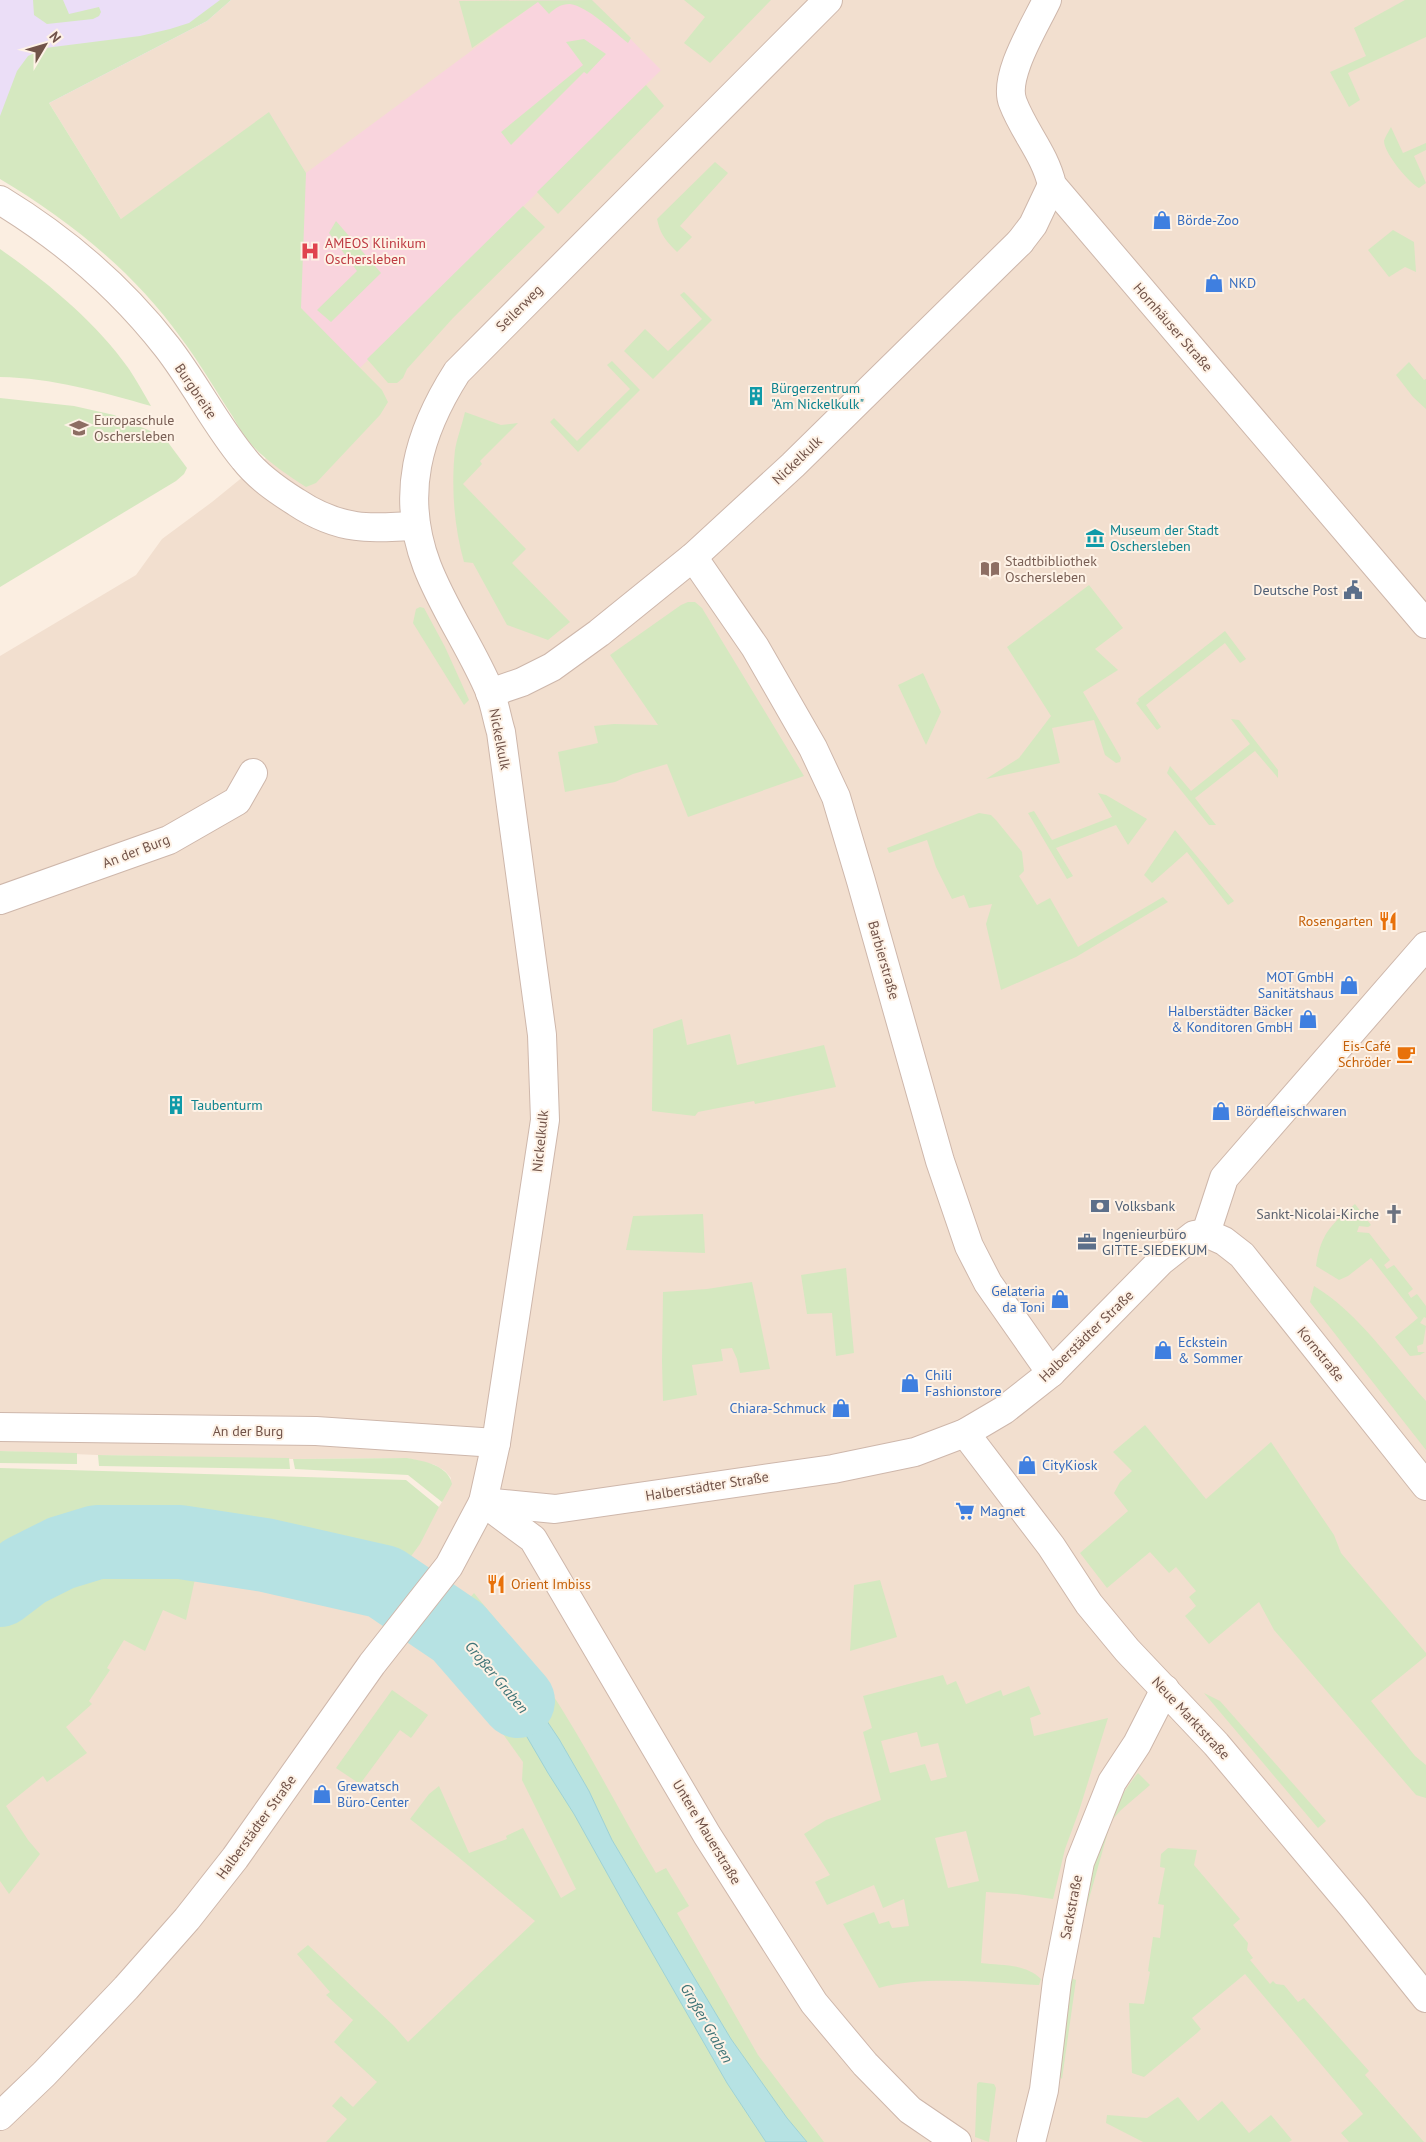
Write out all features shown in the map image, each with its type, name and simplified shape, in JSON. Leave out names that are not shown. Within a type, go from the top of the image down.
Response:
[{"type":"street","name":"Seilerweg","points":[[490,693],[473,656],[436,587],[427,565],[416,526],[414,495],[418,458],[439,400],[457,372],[828,0]]},
{"type":"street","name":"Hornhäuser Straße","points":[[1048,0],[1019,58],[1011,82],[1012,101],[1048,168],[1052,185],[1426,624]]},
{"type":"street","name":"Nickelkulk","points":[[481,1507],[496,1443],[545,1120],[542,1035],[501,732],[490,693],[522,682],[552,667],[599,633],[693,557],[793,465],[1020,242],[1034,225],[1052,185]]},
{"type":"street","name":"Burgbreite","points":[[0,200],[50,232],[133,306],[168,348],[244,460],[272,487],[312,512],[330,520],[356,526],[416,526]]},
{"type":"street","name":"Barbierstraße","points":[[693,557],[755,647],[813,748],[836,797],[862,881],[940,1161],[969,1246],[988,1283],[1051,1373]]},
{"type":"street","name":"An der Burg","points":[[0,900],[168,840],[237,801],[253,774]]},
{"type":"street","points":[[1206,1233],[1224,1178],[1422,960]]},
{"type":"street","name":"Halberstädter Straße","points":[[0,2116],[44,2074],[126,1988],[187,1919],[235,1858],[372,1664],[449,1566],[481,1507],[555,1509],[832,1469],[915,1452],[966,1433],[1004,1410],[1051,1373],[1161,1261],[1194,1235],[1206,1233]]},
{"type":"street","name":"Kornstraße","points":[[1206,1233],[1224,1241],[1242,1256],[1426,1486]]},
{"type":"street","name":"An der Burg","points":[[0,1427],[316,1431],[496,1443]]},
{"type":"street","name":"Neue Marktstraße","points":[[966,1433],[1051,1546],[1089,1604],[1127,1650],[1216,1744],[1353,1906],[1426,1998]]},
{"type":"street","name":"Untere Mauerstraße","points":[[481,1507],[533,1539],[707,1835],[814,2003],[864,2064],[910,2110],[957,2142]]},
{"type":"street","name":"Sackstraße","points":[[1032,2142],[1044,2090],[1057,1980],[1080,1862],[1112,1782],[1137,1744],[1165,1689]]},
{"type":"shaded area","points":[[0,0],[231,0],[207,21],[49,103],[0,179]]},
{"type":"shaded area","points":[[231,0],[1426,0],[1426,2142],[0,2142],[0,1628],[197,1570],[316,1590],[373,1608],[442,1502],[451,1478],[445,1471],[435,1465],[407,1458],[293,1459],[0,1451],[0,656],[136,575],[162,539],[212,502],[282,445],[121,219],[49,103],[207,21]]},
{"type":"shaded area","name":"AMEOS Klinikum Oschersleben","points":[[540,0],[592,0],[661,70],[282,445],[269,112],[306,173]]},
{"type":"green space","points":[[33,0],[63,0],[69,14],[99,7],[101,12],[99,16],[93,19],[47,24],[34,15]]},
{"type":"green space","points":[[220,0],[231,0],[207,21],[49,103],[121,219],[269,112],[306,173],[301,308],[382,390],[388,402],[380,415],[316,483],[306,487],[269,461],[250,443],[181,338],[143,291],[99,249],[75,230],[0,179],[0,116],[17,71],[28,56],[45,48],[140,36],[170,29],[189,23]]},
{"type":"green space","points":[[592,0],[631,38],[628,43],[584,9],[570,4],[556,8],[549,14],[538,2],[472,48],[459,1]]},
{"type":"green space","points":[[684,0],[771,0],[710,63],[684,43],[705,17]]},
{"type":"green space","points":[[1405,0],[1426,0],[1426,37],[1348,73],[1360,100],[1349,107],[1330,72],[1366,56],[1354,28]]},
{"type":"green space","points":[[584,39],[606,54],[587,74],[584,72],[511,145],[501,132],[583,65],[566,42]]},
{"type":"green space","points":[[646,85],[664,106],[558,214],[537,192]]},
{"type":"green space","points":[[1391,127],[1403,153],[1426,143],[1426,150],[1414,156],[1426,183],[1419,188],[1409,180],[1388,153],[1384,141]]},
{"type":"green space","points":[[715,162],[728,173],[680,226],[692,237],[677,252],[664,237],[657,219]]},
{"type":"green space","points":[[523,206],[545,227],[453,318],[407,369],[403,378],[397,383],[388,383],[367,359]]},
{"type":"green space","points":[[336,221],[381,273],[331,322],[317,310],[357,271],[329,233]]},
{"type":"green space","points":[[1393,230],[1414,242],[1416,272],[1405,267],[1389,277],[1368,250]]},
{"type":"green space","points":[[0,249],[53,289],[102,335],[129,369],[151,406],[58,383],[0,377]]},
{"type":"green space","points":[[684,292],[712,320],[653,379],[624,351],[645,329],[668,351],[702,319],[680,295]]},
{"type":"green space","points":[[612,361],[640,390],[578,452],[550,422],[554,418],[577,441],[630,389],[607,365]]},
{"type":"green space","points":[[1409,362],[1424,380],[1426,379],[1426,409],[1413,397],[1396,375]]},
{"type":"green space","name":"Europaschule Oschersleben","points":[[0,398],[74,406],[114,415],[164,437],[187,468],[184,474],[176,481],[0,587]]},
{"type":"green space","points":[[465,412],[501,425],[518,423],[480,461],[482,464],[463,484],[526,549],[512,563],[570,622],[548,640],[507,625],[473,563],[464,562],[454,507],[453,478],[455,450]]},
{"type":"green space","points":[[1089,585],[1123,628],[1095,649],[1118,670],[1083,692],[1121,758],[1120,762],[1116,763],[1105,755],[1094,720],[1052,728],[1060,763],[986,779],[1019,758],[1051,716],[1007,647]]},
{"type":"green space","points":[[688,602],[695,602],[702,608],[804,776],[688,817],[667,764],[633,774],[615,782],[565,792],[558,752],[598,743],[594,726],[614,724],[658,725],[610,655]]},
{"type":"green space","points":[[424,608],[445,647],[469,700],[464,705],[413,623],[416,609]]},
{"type":"green space","points":[[1225,631],[1246,659],[1240,663],[1225,643],[1146,705],[1161,727],[1157,730],[1136,703],[1139,701],[1138,699]]},
{"type":"green space","points":[[923,673],[941,712],[926,745],[898,685]]},
{"type":"green space","points":[[1231,719],[1239,720],[1278,770],[1278,778],[1255,751],[1195,798],[1216,825],[1209,825],[1167,773],[1170,766],[1191,791],[1250,744]]},
{"type":"green space","points":[[1098,793],[1106,795],[1147,819],[1128,845],[1116,825],[1056,848],[1073,876],[1067,879],[1028,813],[1034,811],[1052,840],[1112,817]]},
{"type":"green space","points":[[979,813],[991,815],[1022,852],[1024,871],[1019,876],[1037,905],[1050,898],[1078,947],[1163,897],[1168,902],[1076,957],[1001,990],[986,924],[992,904],[969,908],[964,895],[952,899],[936,867],[927,840],[889,853],[887,848]]},
{"type":"green space","points":[[1175,830],[1234,901],[1228,905],[1187,852],[1152,883],[1144,875]]},
{"type":"green space","points":[[682,1019],[687,1045],[730,1034],[737,1065],[824,1045],[836,1087],[755,1104],[754,1101],[698,1112],[695,1116],[652,1111],[653,1029]]},
{"type":"green space","points":[[1355,1204],[1371,1225],[1368,1227],[1359,1226],[1357,1232],[1369,1233],[1390,1260],[1384,1265],[1387,1269],[1394,1265],[1413,1289],[1408,1293],[1411,1298],[1417,1294],[1426,1306],[1426,1318],[1424,1317],[1420,1323],[1426,1326],[1423,1344],[1417,1346],[1418,1352],[1425,1352],[1420,1355],[1410,1356],[1395,1337],[1418,1318],[1371,1258],[1348,1276],[1339,1280],[1316,1266],[1321,1245],[1328,1230]]},
{"type":"green space","points":[[703,1214],[705,1253],[626,1250],[633,1216]]},
{"type":"green space","points":[[846,1268],[854,1353],[836,1356],[832,1313],[807,1314],[801,1275]]},
{"type":"green space","points":[[752,1282],[770,1369],[740,1373],[732,1348],[721,1349],[723,1361],[692,1365],[697,1395],[663,1401],[663,1292],[707,1289]]},
{"type":"green space","points":[[1314,1286],[1331,1297],[1360,1324],[1426,1401],[1426,1450],[1310,1302]]},
{"type":"green space","points":[[1145,1425],[1206,1499],[1271,1442],[1334,1535],[1341,1553],[1426,1653],[1426,1656],[1371,1701],[1415,1756],[1426,1765],[1426,1798],[1416,1795],[1274,1630],[1259,1602],[1209,1644],[1185,1616],[1196,1606],[1189,1597],[1196,1591],[1176,1567],[1169,1573],[1150,1552],[1107,1588],[1080,1553],[1128,1511],[1114,1493],[1120,1482],[1132,1471],[1113,1452]]},
{"type":"green space","points":[[0,1451],[77,1453],[77,1464],[0,1463]]},
{"type":"green space","points":[[98,1455],[289,1458],[290,1469],[99,1466]]},
{"type":"green space","points":[[407,1458],[434,1465],[446,1472],[452,1484],[442,1502],[408,1475],[295,1469],[293,1459]]},
{"type":"green space","points":[[0,1468],[406,1480],[439,1507],[420,1544],[373,1608],[316,1590],[197,1570],[186,1620],[163,1610],[145,1651],[124,1640],[107,1668],[110,1670],[89,1701],[92,1704],[66,1727],[87,1753],[47,1782],[43,1776],[6,1806],[28,1840],[40,1854],[9,1894],[0,1881]]},
{"type":"green space","points":[[880,1580],[897,1637],[850,1651],[854,1585]]},
{"type":"green space","points":[[474,1593],[520,1648],[560,1706],[656,1873],[666,1868],[689,1906],[677,1913],[758,2055],[824,2142],[807,2142],[787,2118],[731,2039],[612,1840],[589,1791],[559,1739],[518,1678],[461,1608]]},
{"type":"green space","points":[[442,1636],[483,1674],[513,1713],[574,1814],[727,2083],[766,2142],[326,2142],[347,2119],[332,2106],[341,2096],[353,2107],[377,2082],[334,2042],[353,2020],[326,1995],[330,1992],[297,1954],[308,1945],[394,2026],[408,2042],[535,1921],[410,1819],[429,1794],[439,1786],[469,1853],[507,1839],[506,1836],[523,1828],[561,1898],[576,1889],[522,1780],[523,1762],[480,1702],[432,1648]]},
{"type":"green space","points":[[943,1675],[947,1685],[956,1681],[966,1704],[1001,1690],[1003,1696],[1029,1686],[1041,1714],[1030,1718],[1034,1736],[1108,1718],[1065,1849],[1053,1899],[986,1892],[981,1963],[1013,1966],[1028,1970],[1041,1979],[1039,1985],[937,1981],[897,1984],[879,1988],[843,1924],[874,1912],[879,1924],[889,1921],[892,1928],[909,1926],[904,1899],[883,1908],[874,1885],[827,1905],[815,1882],[830,1875],[804,1834],[826,1820],[881,1800],[863,1732],[872,1728],[863,1696]],"holes":[[[917,1732],[921,1747],[938,1743],[947,1777],[931,1781],[925,1764],[890,1773],[881,1741]],[[966,1831],[979,1881],[948,1888],[935,1838]]]},
{"type":"green space","points":[[392,1690],[428,1715],[411,1738],[400,1730],[360,1784],[336,1768]]},
{"type":"green space","points":[[1204,1693],[1220,1701],[1326,1821],[1318,1828]]},
{"type":"green space","points":[[1138,1773],[1150,1785],[1111,1821],[1087,1906],[1081,1904],[1101,1835],[1116,1804]]},
{"type":"green space","points":[[1168,1848],[1197,1850],[1194,1865],[1240,1919],[1233,1925],[1248,1943],[1247,1950],[1253,1958],[1250,1960],[1270,1984],[1273,1981],[1276,1984],[1284,1985],[1298,2002],[1304,1998],[1369,2071],[1365,2075],[1424,2142],[1349,2142],[1341,2133],[1363,2114],[1245,1974],[1192,2018],[1201,2029],[1197,2033],[1144,2077],[1132,2073],[1129,2003],[1144,2004],[1150,1972],[1148,1971],[1153,1937],[1160,1938],[1164,1905],[1158,1904],[1165,1868],[1160,1867],[1161,1854]]},
{"type":"green space","points":[[1071,1978],[1076,1980],[1062,2079],[1059,2076]]},
{"type":"green space","points":[[979,2082],[994,2084],[996,2088],[989,2142],[975,2137],[977,2084]]},
{"type":"green space","points":[[1178,2097],[1198,2121],[1222,2101],[1249,2133],[1271,2115],[1292,2140],[1289,2142],[1143,2142],[1106,2123],[1107,2115],[1147,2118]]},
{"type":"water","points":[[461,1608],[518,1678],[559,1739],[589,1791],[612,1840],[731,2039],[787,2118],[807,2142],[766,2142],[727,2083],[574,1814],[513,1713],[483,1674],[442,1636]]},
{"type":"waterway","name":"Großer Graben","points":[[0,1590],[25,1571],[61,1553],[97,1542],[180,1542],[265,1555],[384,1582],[458,1632],[518,1701]]},
{"type":"place","name":"Börde-Zoo","points":[[1162,220]]},
{"type":"place","name":"AMEOS Klinikum Oschersleben","points":[[310,251]]},
{"type":"place","name":"NKD","points":[[1214,283]]},
{"type":"place","name":"Bürgerzentrum \"Am Nickelkulk\"","points":[[756,396]]},
{"type":"place","name":"Europaschule Oschersleben","points":[[79,428]]},
{"type":"place","name":"Museum der Stadt Oschersleben","points":[[1095,538]]},
{"type":"place","name":"Stadtbibliothek Oschersleben","points":[[990,569]]},
{"type":"place","name":"Deutsche Post","points":[[1353,590]]},
{"type":"place","name":"Rosengarten","points":[[1388,921]]},
{"type":"place","name":"MOT GmbH Sanitätshaus","points":[[1349,985]]},
{"type":"place","name":"Halberstädter Bäcker & Konditoren GmbH","points":[[1308,1019]]},
{"type":"place","name":"Eis-Café Schröder","points":[[1406,1054]]},
{"type":"place","name":"Taubenturm","points":[[176,1105]]},
{"type":"place","name":"Bördefleischwaren","points":[[1221,1111]]},
{"type":"place","name":"Volksbank","points":[[1100,1206]]},
{"type":"place","name":"Sankt-Nicolai-Kirche","points":[[1394,1214]]},
{"type":"place","name":"Ingenieurbüro GITTE-SIEDEKUM","points":[[1087,1242]]},
{"type":"place","name":"Gelateria da Toni","points":[[1060,1299]]},
{"type":"place","name":"Eckstein & Sommer","points":[[1163,1350]]},
{"type":"place","name":"Chili Fashionstore","points":[[910,1383]]},
{"type":"place","name":"Chiara-Schmuck","points":[[841,1408]]},
{"type":"place","name":"CityKiosk","points":[[1027,1465]]},
{"type":"place","name":"Magnet","points":[[965,1511]]},
{"type":"place","name":"Orient Imbiss","points":[[496,1584]]},
{"type":"place","name":"Grewatsch Büro-Center","points":[[322,1794]]}]
